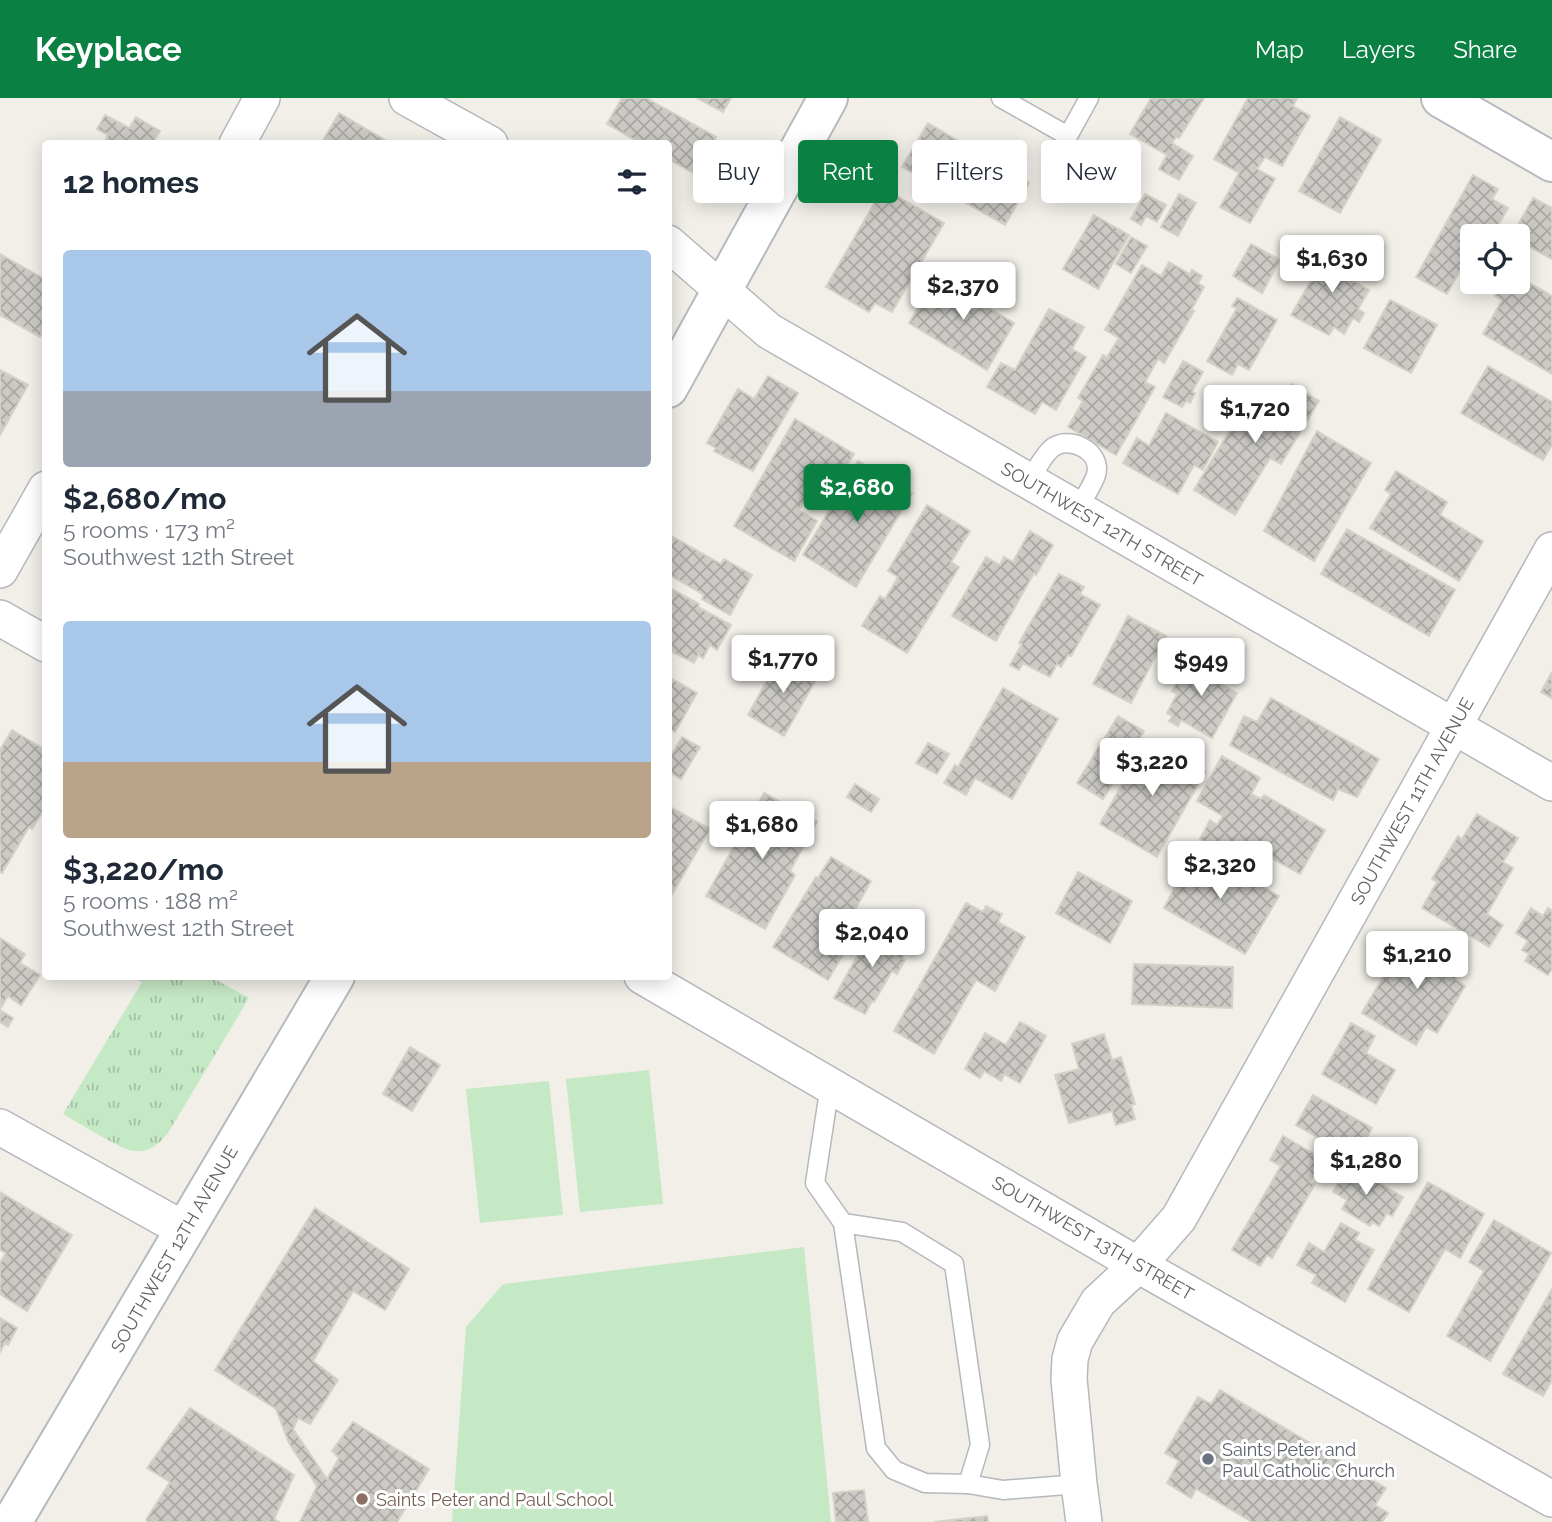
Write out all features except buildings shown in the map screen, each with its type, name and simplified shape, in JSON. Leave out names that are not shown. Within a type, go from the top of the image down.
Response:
[{"type":"main road","points":[[672,380],[828,98]]},
{"type":"main road","points":[[1441,98],[1552,162]]},
{"type":"main road","name":"SOUTHWEST 12TH AVENUE","points":[[12,1522],[333,980]]},
{"type":"street","points":[[239,140],[262,98]]},
{"type":"street","points":[[407,98],[482,140]]},
{"type":"street","name":"SOUTHWEST 12TH STREET","points":[[672,246],[769,331],[1552,783]]},
{"type":"street","points":[[0,570],[42,496]]},
{"type":"street","name":"SOUTHWEST 11TH AVENUE","points":[[1084,1522],[1069,1379],[1070,1359],[1076,1341],[1098,1302],[1138,1265],[1179,1218],[1552,550]]},
{"type":"street","points":[[0,618],[42,642]]},
{"type":"street","name":"SOUTHWEST 13TH STREET","points":[[649,980],[1138,1265],[1550,1498]]},
{"type":"street","points":[[0,1127],[185,1230]]},
{"type":"lane","points":[[1001,98],[1068,136],[1089,98]]},
{"type":"lane","points":[[1029,481],[1051,449],[1063,442],[1076,444],[1089,452],[1097,463],[1096,474],[1078,509]]},
{"type":"lane","points":[[830,1084],[815,1183],[843,1223],[876,1448],[894,1470],[925,1483],[968,1484],[1003,1490],[1079,1484]]},
{"type":"lane","points":[[843,1223],[902,1232],[954,1264],[980,1445],[968,1484]]},
{"type":"green space","points":[[138,980],[216,980],[249,998],[168,1133],[151,1148],[136,1151],[119,1146],[63,1114],[142,982]]},
{"type":"green space","points":[[649,1070],[663,1204],[580,1212],[566,1079]]},
{"type":"green space","points":[[549,1081],[563,1215],[480,1223],[466,1089]]},
{"type":"green space","points":[[804,1247],[831,1522],[452,1522],[466,1327],[503,1284]]},
{"type":"place","name":"Saints Peter and Paul Catholic Church","points":[[1208,1459]]},
{"type":"place","name":"Saints Peter and Paul School","points":[[362,1499]]}]
